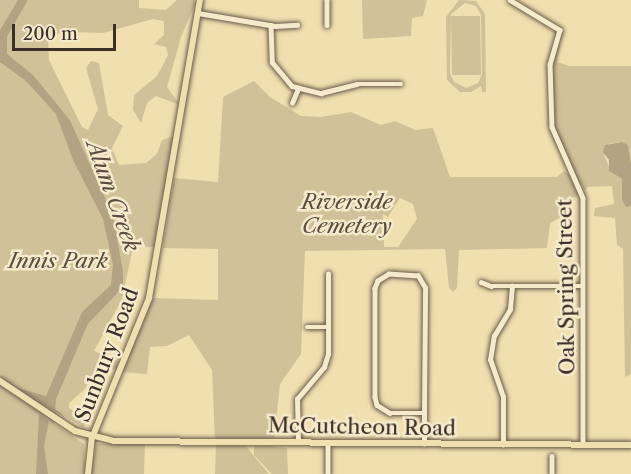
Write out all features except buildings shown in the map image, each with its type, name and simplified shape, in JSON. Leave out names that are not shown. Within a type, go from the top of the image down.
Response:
[{"type":"main road","name":"Sunbury Road","points":[[88,474],[92,438],[149,298],[200,0]]},
{"type":"main road","points":[[0,381],[70,428],[92,438]]},
{"type":"main road","name":"McCutcheon Road","points":[[92,438],[328,443],[631,445]]},
{"type":"street","points":[[327,0],[327,25]]},
{"type":"street","name":"Oak Spring Street","points":[[510,0],[560,30],[550,64],[552,127],[583,198],[583,445]]},
{"type":"street","points":[[198,13],[271,25],[297,25]]},
{"type":"street","points":[[271,25],[272,62],[278,72],[298,89],[321,93],[357,84],[401,84]]},
{"type":"street","points":[[292,103],[298,89]]},
{"type":"street","points":[[298,442],[297,399],[324,367],[328,327],[328,274]]},
{"type":"street","points":[[424,413],[390,413],[377,405],[375,288],[383,276],[411,274],[418,276],[425,288],[424,444]]},
{"type":"street","points":[[481,282],[512,286],[583,286]]},
{"type":"street","points":[[503,445],[503,397],[490,360],[494,336],[510,309],[512,286]]},
{"type":"street","points":[[307,327],[328,327]]},
{"type":"street","points":[[328,443],[328,474]]},
{"type":"street","points":[[552,456],[552,474]]},
{"type":"green space","name":"Innis Park","points":[[0,0],[20,0],[3,26],[7,46],[7,37],[28,0],[139,0],[139,8],[166,10],[177,0],[194,0],[195,4],[181,37],[167,87],[180,105],[156,96],[147,103],[141,123],[133,110],[134,95],[157,76],[168,55],[166,47],[154,44],[164,35],[164,21],[153,19],[103,33],[62,32],[48,39],[49,60],[82,127],[88,130],[98,109],[86,68],[91,61],[99,63],[108,115],[123,126],[112,148],[119,165],[146,163],[157,154],[162,140],[174,136],[158,247],[133,247],[122,299],[94,351],[120,362],[117,370],[97,366],[85,389],[69,403],[69,408],[86,417],[84,428],[56,411],[54,424],[84,444],[85,474],[0,474]],"holes":[[[55,103],[70,120],[113,215],[123,271],[115,296],[88,324],[71,364],[79,328],[113,289],[119,268],[93,182]]]},
{"type":"green space","points":[[362,0],[427,0],[423,16],[412,18],[411,36],[363,39]]},
{"type":"green space","points":[[459,0],[476,1],[485,14],[486,92],[482,92],[481,86],[471,92],[460,92],[447,80],[446,17]],"holes":[[[465,3],[476,6],[481,15],[482,74],[478,83],[466,88],[454,82],[450,73],[451,14]]]},
{"type":"green space","points":[[451,16],[480,16],[481,75],[452,75]]},
{"type":"green space","points":[[563,27],[557,62],[569,66],[631,66],[631,164],[629,151],[619,142],[608,144],[604,155],[612,173],[622,179],[622,200],[631,206],[631,374],[625,377],[623,249],[617,245],[615,218],[594,216],[595,208],[614,204],[612,186],[587,187],[585,191],[565,157],[554,125],[552,57]]},
{"type":"green space","name":"Riverside Cemetery","points":[[254,81],[270,97],[301,116],[321,117],[351,112],[381,125],[395,121],[415,130],[433,128],[450,177],[557,177],[564,171],[576,181],[580,195],[567,200],[561,217],[550,223],[547,248],[459,250],[457,288],[453,292],[449,288],[445,249],[305,251],[301,354],[280,384],[274,441],[215,440],[212,370],[189,335],[167,346],[150,347],[147,374],[122,372],[153,298],[218,300],[218,249],[163,248],[174,178],[218,182],[223,97]],"holes":[[[400,198],[413,204],[417,219],[398,247],[384,247],[383,214],[388,217]]]},
{"type":"green space","points":[[145,443],[144,474],[91,474],[96,444]]},
{"type":"green space","points":[[216,445],[245,445],[269,474],[215,474]]},
{"type":"green space","points":[[254,445],[287,448],[288,474],[272,474],[254,455]]},
{"type":"shaded area","points":[[18,0],[28,0],[7,37],[7,54],[33,75],[70,120],[113,215],[123,271],[123,284],[115,296],[88,324],[56,399],[55,409],[67,419],[17,388],[46,396],[82,312],[111,285],[113,265],[103,219],[73,160],[56,114],[26,81],[0,62],[0,30]]},
{"type":"shaded area","points":[[622,142],[628,145],[631,164],[631,206],[626,207],[622,200],[622,179],[609,171],[609,160],[603,152],[605,145]]},
{"type":"shaded area","points":[[39,414],[49,421],[44,446],[48,474],[36,474]]},
{"type":"water label","name":"Alum Creek","points":[[113,196]]}]
